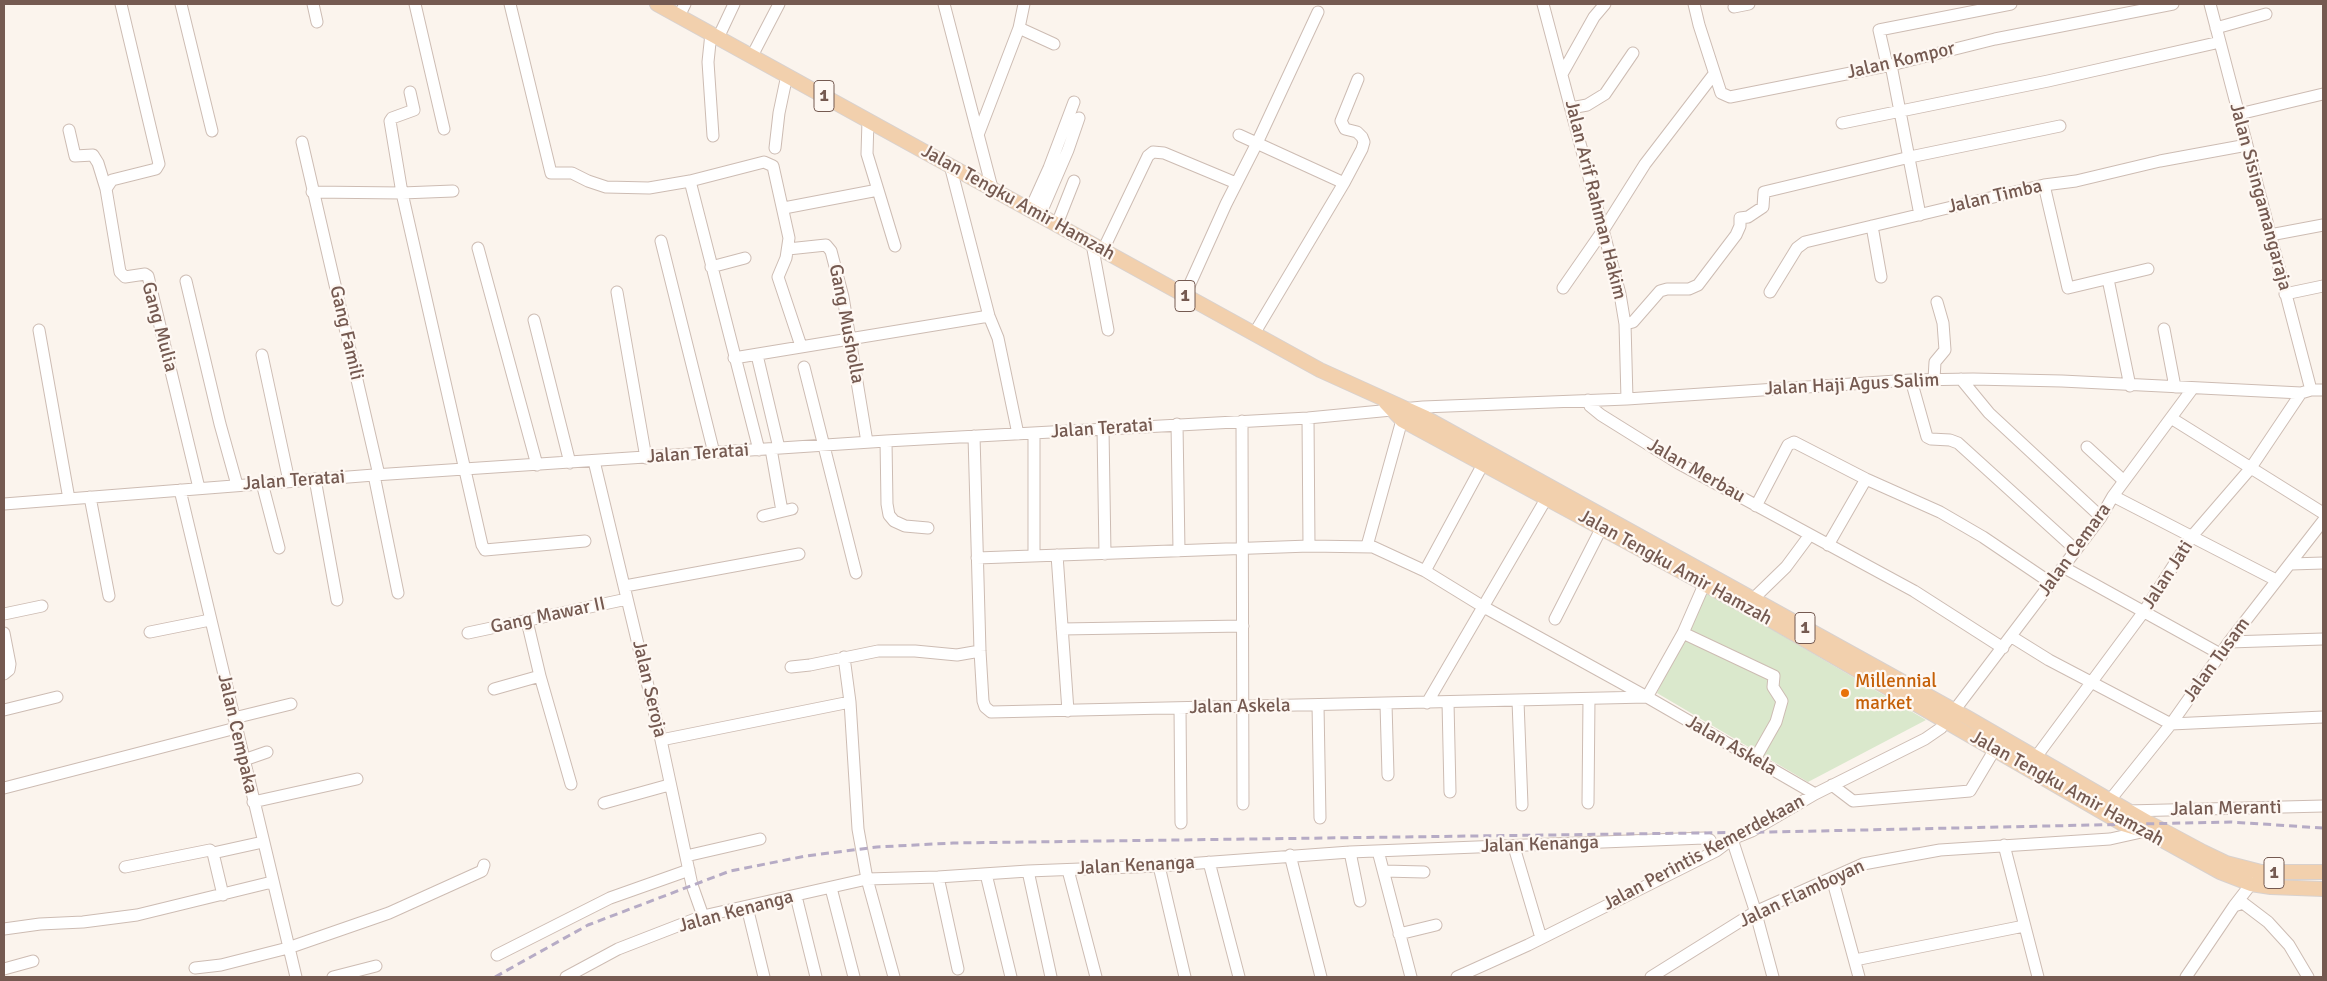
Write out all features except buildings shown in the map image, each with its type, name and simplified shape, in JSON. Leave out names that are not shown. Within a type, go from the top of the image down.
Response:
[{"type":"main road","name":"Jalan Tengku Amir Hamzah","points":[[658,4],[682,10],[714,35],[1254,334],[1320,370],[1381,399],[1483,464],[1602,527],[1753,599],[1950,716],[1995,749],[2123,824],[2146,831],[2220,872],[2251,884],[2271,887],[2323,889]]},
{"type":"main road","name":"Jalan Tengku Amir Hamzah","points":[[1400,412],[1707,578],[1950,716],[2036,757],[2203,852],[2226,862],[2261,872],[2323,872]]},
{"type":"street","points":[[106,189],[112,180],[156,168],[159,164],[121,4]]},
{"type":"street","points":[[181,4],[212,131]]},
{"type":"street","points":[[313,4],[317,22]]},
{"type":"street","points":[[415,4],[444,129]]},
{"type":"street","points":[[510,4],[551,173],[572,172],[588,181],[606,187],[649,188],[690,181],[770,162],[773,166],[784,208],[789,238],[788,248],[778,277],[801,346]]},
{"type":"street","points":[[713,136],[708,62],[714,35],[734,4]]},
{"type":"street","points":[[752,56],[779,4]]},
{"type":"street","points":[[944,4],[992,188]]},
{"type":"street","points":[[978,135],[1019,28],[1024,4]]},
{"type":"street","name":"Jalan Arif Rahman Hakim","points":[[1543,4],[1614,266],[1625,324],[1627,399]]},
{"type":"street","points":[[1562,74],[1594,17],[1606,4]]},
{"type":"street","name":"Jalan Kompor","points":[[1694,4],[1721,93],[1730,97],[1889,65],[1995,39],[2172,4]]},
{"type":"street","points":[[1734,7],[1749,4]]},
{"type":"street","points":[[1920,215],[1901,112],[1879,30],[1965,8],[2011,4]]},
{"type":"street","name":"Jalan Sisingamangaraja","points":[[2210,4],[2285,294],[2306,391]]},
{"type":"street","points":[[1185,296],[1236,183],[1258,142],[1318,12]]},
{"type":"street","points":[[2216,28],[2266,14]]},
{"type":"street","points":[[1019,28],[1054,44]]},
{"type":"street","points":[[1842,124],[2220,42]]},
{"type":"street","points":[[1571,108],[1594,101],[1605,94],[1633,53]]},
{"type":"street","points":[[1563,288],[1604,229],[1645,164],[1714,74]]},
{"type":"street","points":[[775,148],[779,113],[787,75]]},
{"type":"street","points":[[1254,334],[1344,183],[1364,142],[1357,132],[1345,128],[1341,121],[1358,79]]},
{"type":"street","points":[[410,92],[414,110],[392,118],[390,121],[402,193],[466,469],[479,535],[485,550],[585,542]]},
{"type":"street","points":[[2238,114],[2323,94]]},
{"type":"street","points":[[1035,212],[1049,168],[1074,102]]},
{"type":"street","points":[[1035,212],[1068,150],[1079,118]]},
{"type":"street","points":[[868,120],[867,154],[895,246]]},
{"type":"street","points":[[1625,324],[1633,322],[1660,291],[1667,289],[1689,289],[1698,285],[1736,235],[1740,226],[1740,218],[1748,217],[1762,207],[1764,192],[1910,157],[2060,126]]},
{"type":"street","points":[[69,130],[76,156],[93,155],[98,162],[106,189]]},
{"type":"street","points":[[1239,135],[1258,142],[1344,183]]},
{"type":"street","name":"Gang Famili","points":[[302,142],[376,475],[398,593]]},
{"type":"street","name":"Jalan Timba","points":[[1770,292],[1802,243],[2044,185],[2076,181],[2160,161],[2246,145]]},
{"type":"street","points":[[1108,330],[1098,247],[1148,156],[1152,152],[1164,153],[1236,183]]},
{"type":"street","points":[[950,165],[989,316],[998,338],[1018,434]]},
{"type":"street","points":[[690,181],[759,450]]},
{"type":"street","points":[[1057,224],[1074,181]]},
{"type":"street","points":[[2044,185],[2068,288],[2148,270]]},
{"type":"street","name":"Gang Mulia","points":[[106,189],[120,272],[126,277],[145,274],[148,276],[199,488]]},
{"type":"street","points":[[312,192],[402,193],[453,190]]},
{"type":"street","points":[[784,208],[878,190]]},
{"type":"street","points":[[2270,236],[2323,225]]},
{"type":"street","points":[[1872,226],[1881,278]]},
{"type":"street","points":[[661,241],[714,453]]},
{"type":"street","name":"Gang Musholla","points":[[788,248],[826,245],[829,247],[843,297],[867,442]]},
{"type":"street","points":[[478,248],[537,465]]},
{"type":"street","points":[[711,267],[745,258]]},
{"type":"street","points":[[2108,279],[2130,386]]},
{"type":"street","points":[[186,281],[220,424],[237,485]]},
{"type":"street","points":[[2285,294],[2323,286]]},
{"type":"street","points":[[617,292],[646,458]]},
{"type":"street","points":[[1934,379],[1935,362],[1945,350],[1943,323],[1937,302]]},
{"type":"street","points":[[734,358],[989,316]]},
{"type":"street","points":[[534,320],[570,463]]},
{"type":"street","points":[[2164,329],[2175,386]]},
{"type":"street","points":[[39,330],[69,499]]},
{"type":"street","points":[[262,355],[289,481]]},
{"type":"street","points":[[758,355],[787,510],[763,516]]},
{"type":"street","points":[[804,367],[856,573]]},
{"type":"street","name":"Jalan Haji Agus Salim","points":[[1400,412],[1934,379],[2052,381],[2194,388],[2323,390]]},
{"type":"street","points":[[1961,379],[1989,413],[2101,517]]},
{"type":"street","points":[[1911,380],[1927,437],[1958,443],[2076,550]]},
{"type":"street","name":"Jalan Cemara","points":[[1950,716],[2012,637],[2101,517],[2113,496],[2194,388]]},
{"type":"street","name":"Jalan Jati","points":[[2036,757],[2145,610],[2193,535],[2250,468],[2306,391]]},
{"type":"street","name":"Jalan Merbau","points":[[1588,400],[1590,406],[1601,415],[1678,462],[1809,536],[1914,591],[2003,648]]},
{"type":"street","points":[[1367,546],[1400,412]]},
{"type":"street","name":"Jalan Teratai","points":[[4,504],[315,479],[867,442],[1400,412]]},
{"type":"street","points":[[1308,418],[1309,546]]},
{"type":"street","points":[[2171,418],[2323,513]]},
{"type":"street","points":[[1242,421],[1243,804]]},
{"type":"street","points":[[1177,424],[1179,552]]},
{"type":"street","points":[[1103,429],[1106,554]]},
{"type":"street","points":[[1034,434],[1034,556]]},
{"type":"street","name":"Jalan Askela","points":[[974,436],[980,651],[983,701],[988,710],[1068,712],[1647,697]]},
{"type":"street","points":[[886,441],[886,504],[889,515],[894,521],[905,526],[928,528]]},
{"type":"street","points":[[1756,506],[1790,443],[1794,442],[1866,479],[1940,512],[1983,537],[2051,583]]},
{"type":"street","points":[[2087,447],[2124,481]]},
{"type":"street","name":"Jalan Seroja","points":[[594,461],[661,740],[669,785],[689,870],[703,916]]},
{"type":"street","points":[[1425,571],[1483,464]]},
{"type":"street","points":[[315,479],[337,600]]},
{"type":"street","points":[[1828,545],[1866,479]]},
{"type":"street","points":[[262,483],[279,548]]},
{"type":"street","name":"Jalan Cempaka","points":[[180,490],[296,977]]},
{"type":"street","points":[[2113,496],[2193,535],[2276,580]]},
{"type":"street","points":[[90,498],[109,596]]},
{"type":"street","points":[[1427,703],[1546,498]]},
{"type":"street","name":"Jalan Tusam","points":[[2110,800],[2171,724],[2229,642],[2276,580],[2291,564],[2323,520]]},
{"type":"street","points":[[1555,619],[1602,527]]},
{"type":"street","points":[[1753,599],[1786,567],[1809,536]]},
{"type":"street","name":"Jalan Askela","points":[[977,558],[1243,550],[1309,546],[1367,546],[1425,571],[1482,606],[1647,697],[1815,794]]},
{"type":"street","points":[[625,586],[800,554]]},
{"type":"street","points":[[1056,555],[1068,712]]},
{"type":"street","points":[[2291,564],[2323,563]]},
{"type":"street","points":[[2064,567],[2222,654]]},
{"type":"street","points":[[1647,697],[1683,633],[1707,578]]},
{"type":"street","name":"Gang Mawar II","points":[[468,633],[627,599]]},
{"type":"street","points":[[4,614],[42,606]]},
{"type":"street","points":[[150,632],[210,620]]},
{"type":"street","points":[[527,621],[540,676],[571,784]]},
{"type":"street","points":[[1062,629],[1243,626]]},
{"type":"street","points":[[4,633],[10,664],[9,670],[4,674]]},
{"type":"street","points":[[1683,633],[1774,676],[1773,687],[1782,701],[1776,722],[1755,759]]},
{"type":"street","points":[[2012,637],[2049,660],[2171,724],[2323,717]]},
{"type":"street","points":[[2229,642],[2323,639]]},
{"type":"street","points":[[791,666],[810,665],[878,651],[915,651],[957,655],[980,651]]},
{"type":"street","points":[[844,657],[850,702],[858,829],[867,878],[894,977]]},
{"type":"street","points":[[494,689],[540,676]]},
{"type":"street","points":[[4,710],[57,697]]},
{"type":"street","points":[[1588,803],[1589,699]]},
{"type":"street","points":[[1518,701],[1522,805]]},
{"type":"street","points":[[661,740],[850,702]]},
{"type":"street","points":[[1448,702],[1450,792]]},
{"type":"street","points":[[4,788],[235,723],[290,704]]},
{"type":"street","points":[[1386,704],[1388,775]]},
{"type":"street","points":[[1318,705],[1320,818]]},
{"type":"street","points":[[1180,708],[1180,823]]},
{"type":"street","name":"Jalan Perintis Kemerdekaan","points":[[1461,976],[1716,851],[1732,839],[1752,831],[1815,794],[1926,739],[1950,716]]},
{"type":"street","points":[[1832,785],[1853,801],[1970,791],[1995,749]]},
{"type":"street","points":[[244,760],[267,752]]},
{"type":"street","points":[[253,802],[357,779]]},
{"type":"street","points":[[604,803],[669,785]]},
{"type":"street","name":"Jalan Meranti","points":[[2128,811],[2323,806]]},
{"type":"street","name":"Jalan Flamboyan","points":[[1651,977],[1755,912],[1862,864],[1940,850],[2110,839],[2146,831]]},
{"type":"street","name":"Jalan Kenanga","points":[[566,977],[618,949],[703,916],[831,888],[867,878],[938,877],[1028,871],[1159,866],[1350,852],[1704,838],[1710,840],[1716,851]]},
{"type":"street","points":[[686,856],[760,839]]},
{"type":"street","points":[[1732,839],[1755,912],[1772,977]]},
{"type":"street","points":[[126,867],[208,850],[213,853],[263,842]]},
{"type":"street","points":[[2004,845],[2038,977]]},
{"type":"street","points":[[1514,847],[1541,938]]},
{"type":"street","points":[[1378,851],[1411,977]]},
{"type":"street","points":[[1350,852],[1360,901]]},
{"type":"street","points":[[213,853],[223,895]]},
{"type":"street","points":[[1290,855],[1321,977]]},
{"type":"street","points":[[1209,862],[1239,977]]},
{"type":"street","points":[[195,968],[221,965],[288,948],[389,913],[482,871],[484,866]]},
{"type":"street","points":[[1159,866],[1185,977]]},
{"type":"street","points":[[498,955],[610,898],[689,870]]},
{"type":"street","points":[[1068,870],[1096,977]]},
{"type":"street","points":[[1028,871],[1051,977]]},
{"type":"street","points":[[1384,872],[1424,872]]},
{"type":"street","points":[[2187,976],[2234,906],[2261,872]]},
{"type":"street","points":[[986,874],[1012,977]]},
{"type":"street","points":[[938,877],[958,969]]},
{"type":"street","points":[[1832,878],[1859,977]]},
{"type":"street","points":[[4,929],[137,915],[272,882]]},
{"type":"street","points":[[831,888],[854,977]]},
{"type":"street","points":[[796,896],[816,977]]},
{"type":"street","points":[[2234,906],[2243,903],[2268,922],[2289,945],[2308,977]]},
{"type":"street","points":[[747,906],[764,977]]},
{"type":"street","points":[[1399,934],[1436,925]]},
{"type":"street","points":[[1854,960],[2024,926]]},
{"type":"street","points":[[4,969],[32,961]]},
{"type":"street","points":[[333,977],[376,966]]},
{"type":"green space","points":[[1705,590],[1926,720],[1808,782],[1657,693]]},
{"type":"railway","points":[[495,977],[588,925],[730,871],[806,856],[877,847],[953,843],[1771,832],[2231,822],[2323,828]]},
{"type":"place","name":"Millennial market","points":[[1845,693]]}]
